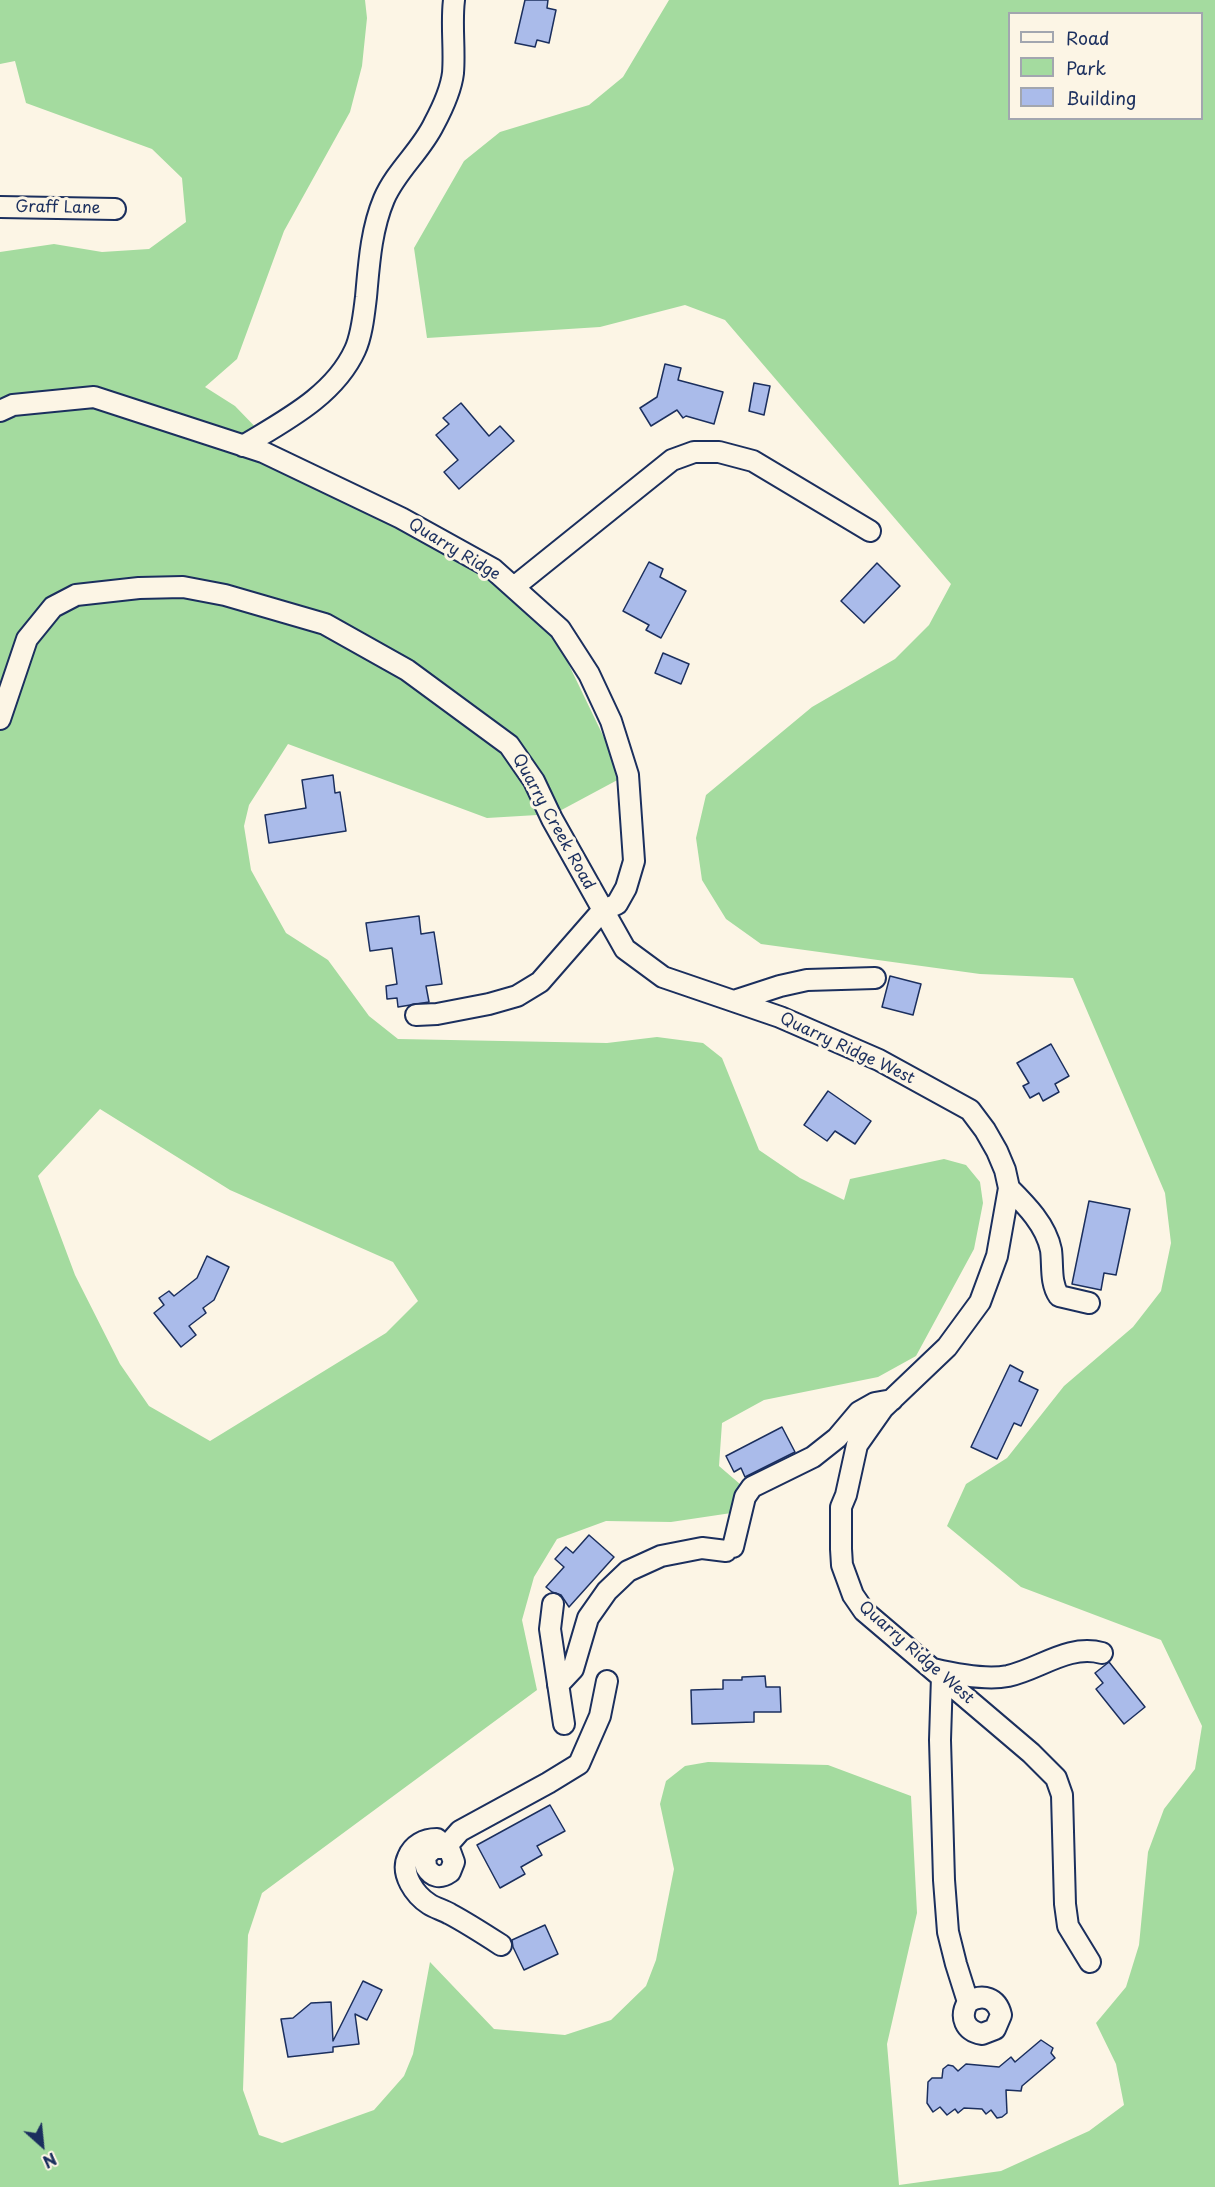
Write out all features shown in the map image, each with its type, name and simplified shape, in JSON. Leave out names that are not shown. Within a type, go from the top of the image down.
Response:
[{"type":"street","points":[[243,446],[318,397],[342,371],[355,349],[366,300],[373,234],[384,199],[399,173],[419,150],[435,124],[447,96],[453,74],[454,0]]},
{"type":"street","name":"Graff Lane","points":[[0,207],[115,209]]},
{"type":"street","name":"Quarry Ridge","points":[[0,411],[13,405],[94,397],[262,452],[401,518],[494,569],[560,629],[589,674],[611,721],[628,775],[634,861],[626,888],[617,904],[603,911],[540,982],[517,996],[437,1014],[416,1015]]},
{"type":"street","points":[[514,587],[672,460],[694,452],[719,452],[753,461],[870,531]]},
{"type":"street","name":"Quarry Creek Road","points":[[0,719],[27,639],[53,607],[76,595],[139,588],[183,587],[225,595],[325,624],[407,670],[509,745],[534,781],[552,819],[603,911]]},
{"type":"street","name":"Quarry Ridge West","points":[[603,911],[625,949],[663,977],[780,1017],[879,1060],[970,1110],[985,1130],[997,1152],[1005,1170],[1009,1188],[997,1256],[980,1302],[947,1347],[892,1400],[870,1425],[857,1445],[846,1495],[841,1507],[842,1565],[858,1604],[877,1623],[1031,1753],[1056,1778],[1061,1788],[1063,1806],[1065,1904],[1068,1926],[1090,1962]]},
{"type":"street","points":[[734,1001],[807,980],[875,978]]},
{"type":"street","points":[[1009,1188],[1030,1209],[1045,1233],[1050,1248],[1054,1290],[1059,1296],[1089,1303]]},
{"type":"street","points":[[558,1685],[573,1669],[588,1618],[607,1592],[628,1571],[661,1556],[702,1548],[730,1549],[746,1497],[753,1487],[813,1457],[837,1438],[859,1412],[870,1405],[892,1400]]},
{"type":"street","points":[[553,1604],[550,1629],[564,1724]]},
{"type":"street","points":[[968,2002],[948,1932],[937,1672],[1008,1676],[1076,1651],[1090,1650],[1102,1653]]},
{"type":"street","points":[[501,1945],[447,1912],[429,1904],[414,1890],[406,1872],[409,1854],[422,1841],[436,1838],[445,1848],[460,1832],[548,1784],[579,1764],[600,1716],[607,1681]]},
{"type":"green space","points":[[0,0],[365,0],[367,18],[362,66],[350,112],[284,231],[237,359],[205,387],[235,406],[294,467],[542,609],[623,777],[554,814],[487,818],[288,744],[249,805],[244,826],[251,870],[286,933],[328,960],[369,1016],[398,1039],[607,1043],[657,1037],[703,1043],[722,1058],[759,1150],[800,1178],[844,1200],[850,1179],[944,1159],[966,1165],[980,1182],[983,1203],[974,1249],[916,1356],[878,1377],[764,1400],[722,1423],[719,1466],[755,1497],[738,1512],[671,1522],[606,1521],[557,1539],[534,1577],[522,1620],[537,1690],[262,1893],[248,1935],[243,2090],[259,2135],[282,2143],[374,2110],[404,2076],[413,2054],[430,1962],[494,2029],[565,2035],[611,2020],[646,1986],[656,1960],[674,1869],[660,1804],[666,1781],[685,1766],[708,1762],[828,1765],[911,1796],[917,1913],[887,2044],[899,2185],[1001,2171],[1089,2131],[1124,2105],[1116,2064],[1096,2023],[1126,1987],[1139,1945],[1148,1852],[1164,1809],[1195,1769],[1202,1726],[1161,1640],[1021,1587],[947,1526],[966,1484],[1007,1458],[1064,1386],[1133,1327],[1161,1291],[1171,1243],[1165,1193],[1073,978],[980,974],[761,944],[726,919],[702,880],[696,838],[706,795],[812,707],[895,659],[929,625],[951,584],[725,320],[685,305],[600,327],[427,338],[414,248],[464,161],[500,132],[589,105],[623,77],[669,0],[1215,0],[1215,2187],[0,2187],[0,252],[54,244],[102,252],[149,249],[186,222],[182,178],[152,149],[26,103],[15,61],[0,64]],"holes":[[[100,1109],[230,1190],[393,1262],[418,1301],[386,1333],[210,1441],[149,1406],[120,1364],[75,1275],[38,1176]]]},
{"type":"building","points":[[525,0],[548,0],[547,8],[556,10],[549,43],[537,40],[535,47],[515,43]]},
{"type":"building","points":[[665,364],[681,368],[678,380],[723,392],[714,424],[686,416],[683,418],[677,410],[651,426],[640,408],[657,397]]},
{"type":"building","points":[[754,383],[770,386],[764,415],[749,411]]},
{"type":"building","points":[[461,403],[489,436],[500,426],[514,441],[459,489],[444,472],[458,460],[436,435],[449,424],[443,418]]},
{"type":"building","points":[[649,562],[663,569],[660,577],[686,591],[661,638],[646,630],[649,625],[623,611]]},
{"type":"building","points":[[877,563],[900,586],[864,623],[841,601]]},
{"type":"building","points":[[663,653],[689,664],[681,684],[655,673]]},
{"type":"building","points":[[333,775],[335,793],[340,792],[346,831],[269,843],[265,815],[306,808],[302,780]]},
{"type":"building","points":[[419,916],[421,934],[434,932],[442,984],[426,986],[429,1002],[398,1007],[397,998],[387,999],[386,986],[397,984],[392,948],[370,951],[366,923]]},
{"type":"building","points":[[890,976],[921,984],[913,1015],[882,1007]]},
{"type":"building","points":[[1051,1044],[1069,1076],[1055,1084],[1059,1092],[1043,1101],[1039,1093],[1030,1098],[1023,1086],[1029,1083],[1017,1063]]},
{"type":"building","points":[[828,1091],[871,1121],[855,1144],[835,1131],[827,1141],[804,1125]]},
{"type":"building","points":[[1089,1201],[1130,1209],[1116,1275],[1104,1273],[1101,1290],[1072,1284]]},
{"type":"building","points":[[207,1256],[229,1267],[214,1300],[203,1308],[206,1313],[189,1326],[196,1335],[181,1347],[154,1313],[164,1305],[159,1298],[169,1291],[174,1296],[197,1278]]},
{"type":"building","points":[[1010,1365],[1023,1372],[1019,1381],[1038,1390],[1021,1426],[1014,1423],[997,1459],[971,1447]]},
{"type":"building","points":[[782,1427],[795,1452],[745,1477],[741,1468],[734,1472],[726,1456]]},
{"type":"building","points":[[589,1535],[614,1557],[569,1607],[561,1595],[546,1587],[564,1567],[555,1559],[566,1547],[573,1553]]},
{"type":"building","points":[[1109,1662],[1145,1707],[1124,1724],[1096,1689],[1103,1683],[1095,1673]]},
{"type":"building","points":[[765,1676],[766,1687],[780,1687],[781,1712],[754,1712],[754,1722],[692,1724],[691,1690],[723,1689],[723,1680],[742,1680],[742,1677]]},
{"type":"building","points":[[550,1805],[565,1831],[537,1846],[542,1855],[521,1867],[525,1874],[500,1888],[477,1845]]},
{"type":"building","points":[[545,1925],[558,1954],[524,1970],[512,1940]]},
{"type":"building","points":[[363,1981],[382,1990],[367,2020],[355,2014],[359,2044],[333,2047],[333,2052],[288,2057],[281,2019],[293,2018],[311,2003],[331,2002],[333,2041]]},
{"type":"building","points":[[1041,2040],[1053,2048],[1051,2053],[1055,2058],[1022,2086],[1021,2091],[1006,2090],[1007,2113],[1002,2117],[997,2118],[991,2110],[986,2114],[982,2109],[964,2108],[958,2113],[955,2109],[947,2115],[940,2107],[933,2112],[927,2103],[928,2082],[932,2078],[942,2078],[943,2069],[948,2065],[958,2071],[966,2064],[999,2067],[1011,2057],[1015,2062]]}]
